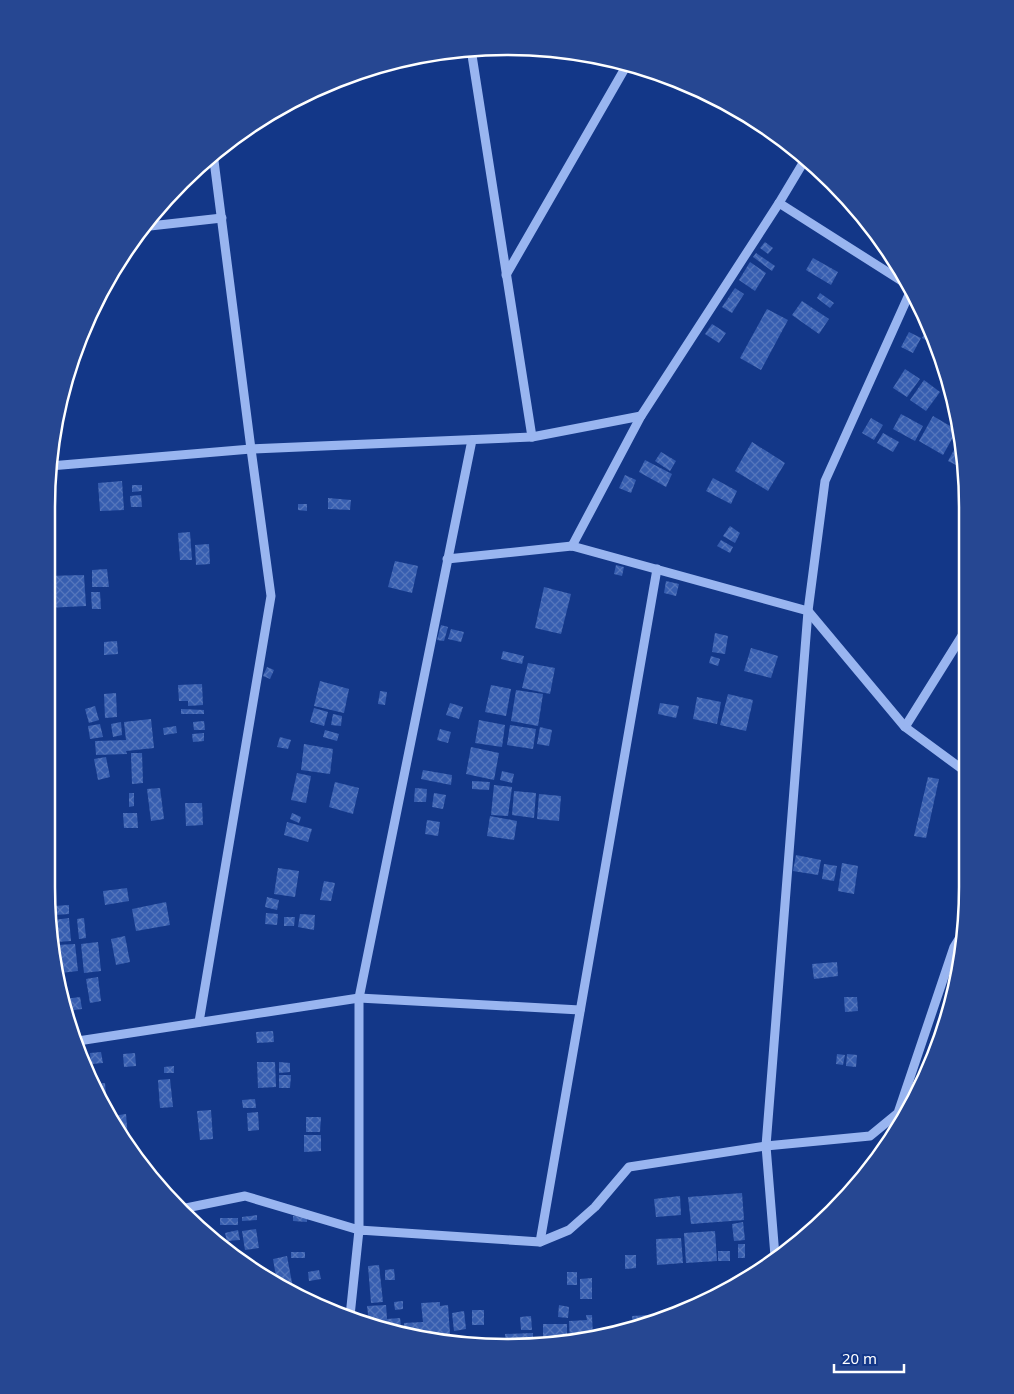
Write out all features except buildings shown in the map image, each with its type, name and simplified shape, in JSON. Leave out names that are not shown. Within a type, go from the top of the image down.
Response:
[{"type":"street","points":[[472,57],[532,437]]},
{"type":"street","points":[[506,275],[624,70]]},
{"type":"street","points":[[198,1022],[272,596],[251,449],[215,162]]},
{"type":"street","points":[[572,546],[640,416],[802,165]]},
{"type":"street","points":[[779,203],[896,277]]},
{"type":"street","points":[[153,226],[222,218]]},
{"type":"street","points":[[775,1251],[766,1146],[808,611],[825,481],[907,298]]},
{"type":"street","points":[[57,465],[251,449],[532,437],[640,416]]},
{"type":"street","points":[[351,1311],[359,1230],[359,998],[472,440]]},
{"type":"street","points":[[447,559],[572,546],[808,611],[905,726],[959,767]]},
{"type":"street","points":[[540,1242],[656,569]]},
{"type":"street","points":[[905,726],[959,640]]},
{"type":"street","points":[[187,1207],[245,1196],[359,1230],[540,1242],[569,1230],[595,1207],[629,1167],[766,1146],[870,1136],[898,1113],[955,945]]},
{"type":"street","points":[[82,1040],[359,998],[580,1010]]}]
